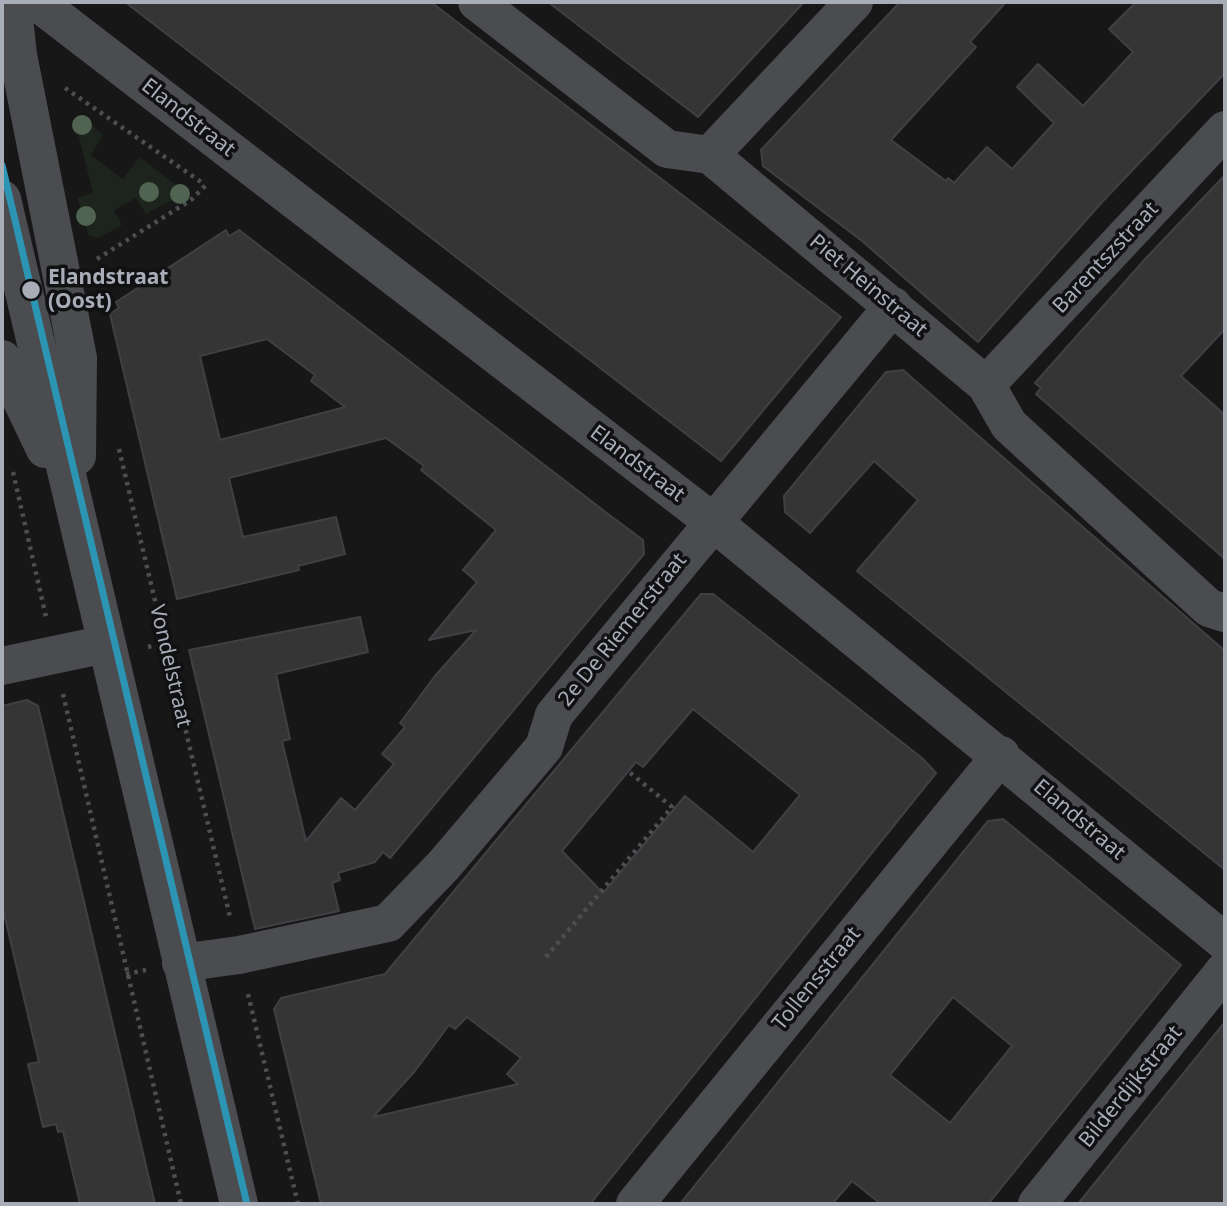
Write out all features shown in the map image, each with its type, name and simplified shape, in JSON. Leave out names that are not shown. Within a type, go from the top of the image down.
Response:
[{"type":"street","points":[[17,2],[14,18],[20,65],[78,358],[77,517]]},
{"type":"street","name":"Elandstraat","points":[[37,2],[713,522],[1001,755],[1225,942]]},
{"type":"street","points":[[477,2],[667,149],[709,155],[853,2]]},
{"type":"street","name":"Barentszstraat","points":[[986,385],[1225,130]]},
{"type":"street","name":"Piet Heinstraat","points":[[709,155],[986,385],[1009,425],[1209,608],[1225,613]]},
{"type":"street","points":[[2,199],[239,1204]]},
{"type":"street","name":"2e De Riemerstraat","points":[[181,963],[239,955],[388,923],[444,865],[544,747],[554,715],[893,306]]},
{"type":"street","points":[[2,359],[77,517]]},
{"type":"street","points":[[2,666],[106,644]]},
{"type":"street","name":"Tollensstraat","points":[[635,1204],[1001,755]]},
{"type":"street","name":"Bilderdijkstraat","points":[[1037,1204],[1225,970]]},
{"type":"path","points":[[89,265],[191,200],[206,186]]},
{"type":"path","name":"Vondelstraat","points":[[116,437],[298,1204]]},
{"type":"path","points":[[11,464],[181,1204]]},
{"type":"path","points":[[546,957],[672,807],[628,771]]},
{"type":"shaded area","points":[[85,119],[103,135],[91,155],[123,179],[140,157],[175,184],[172,200],[146,214],[136,198],[114,210],[122,225],[99,238],[89,236],[77,198],[93,193],[75,121]]},
{"type":"building","points":[[125,2],[431,2],[841,317],[721,461]]},
{"type":"building","points":[[548,2],[804,2],[698,117]]},
{"type":"building","points":[[900,2],[1006,2],[970,42],[976,47],[891,140],[946,181],[948,178],[954,183],[987,147],[1012,169],[1054,123],[1017,87],[1038,64],[1083,106],[1133,52],[1109,29],[1136,2],[1225,2],[1225,73],[1103,201],[978,342],[862,241],[763,166],[761,150]]},
{"type":"building","points":[[1225,175],[1225,329],[1181,376],[1225,415],[1225,559],[1036,394],[1041,388],[1035,383],[1147,257]]},
{"type":"building","points":[[226,230],[229,236],[239,230],[643,540],[644,554],[390,858],[383,852],[375,862],[338,873],[340,880],[332,883],[339,911],[255,929],[189,650],[360,617],[368,652],[276,674],[290,739],[282,741],[306,841],[341,798],[355,810],[394,764],[382,754],[405,727],[400,723],[435,676],[476,630],[429,640],[477,582],[463,570],[496,530],[421,470],[424,466],[386,438],[229,478],[243,537],[336,517],[345,554],[298,566],[299,570],[177,599],[110,314],[119,308],[116,302]],"holes":[[[267,339],[315,375],[311,381],[345,407],[220,440],[200,356]]]},
{"type":"building","points":[[903,370],[1225,651],[1225,870],[857,571],[918,500],[874,461],[810,533],[785,512],[784,496],[886,372]]},
{"type":"building","points":[[701,594],[713,594],[922,758],[936,773],[590,1204],[321,1204],[274,1009],[281,998],[385,974]],"holes":[[[693,709],[800,795],[753,852],[685,796],[603,893],[562,851],[636,762],[643,767]],[[467,1017],[521,1058],[507,1074],[518,1084],[373,1117],[415,1071],[449,1025],[455,1029]]]},
{"type":"building","points":[[27,700],[38,706],[155,1204],[80,1204],[63,1131],[58,1132],[56,1124],[43,1127],[28,1064],[39,1062],[2,905],[2,706]]},
{"type":"building","points":[[1003,819],[1181,965],[988,1204],[881,1204],[852,1181],[832,1204],[680,1204],[988,821]],"holes":[[[953,997],[1012,1046],[950,1123],[890,1075]]]},
{"type":"building","points":[[1225,1022],[1225,1204],[1078,1204],[1135,1133]]},
{"type":"transit line","points":[[2,165],[247,1204]]},
{"type":"place","name":"Elandstraat (Oost)","points":[[31,290]]}]
